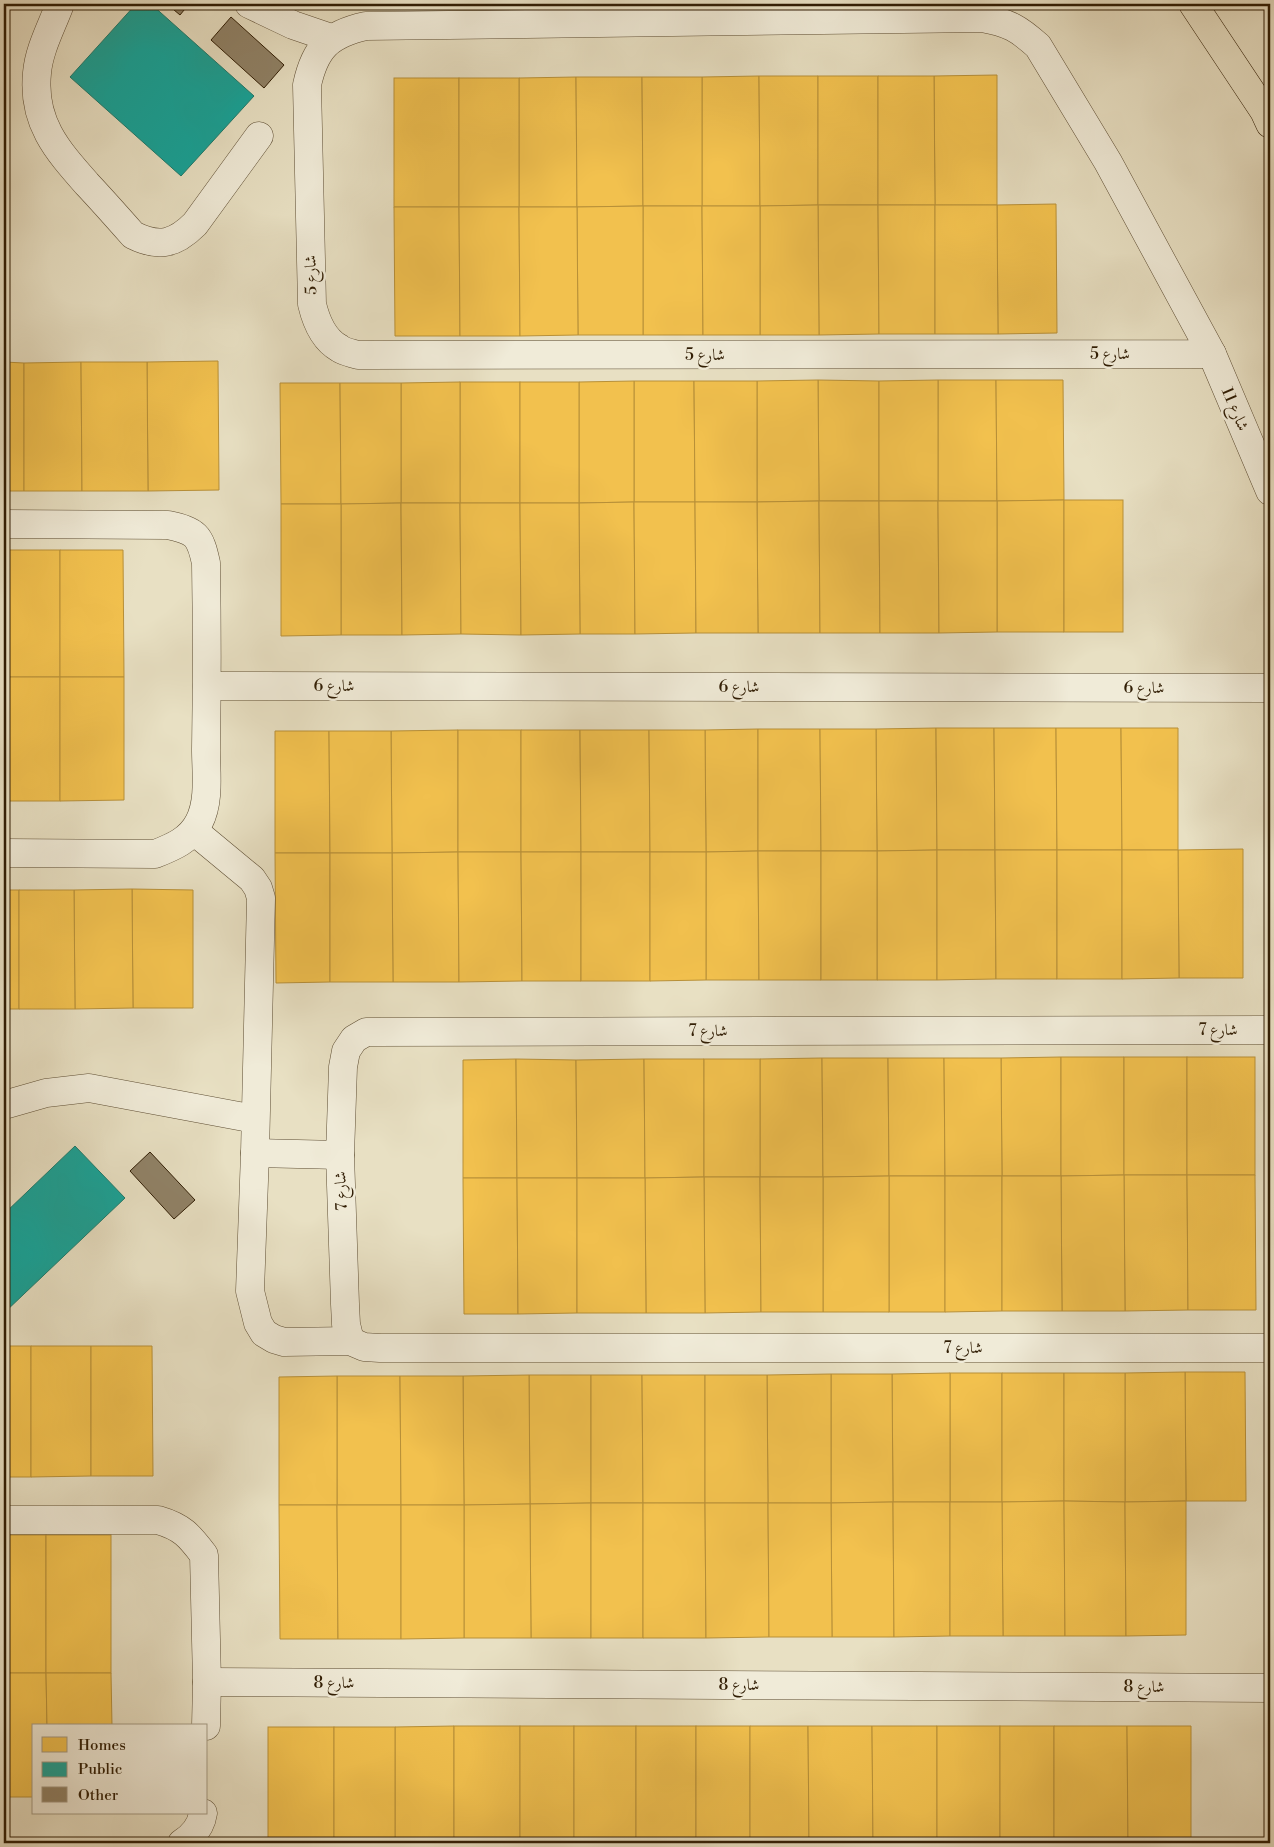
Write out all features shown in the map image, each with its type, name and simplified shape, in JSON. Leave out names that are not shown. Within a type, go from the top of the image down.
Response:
[{"type":"main road","points":[[1193,4],[1264,111],[1270,124]]},
{"type":"street","points":[[60,4],[41,52],[37,72],[40,114],[58,151],[133,236],[146,242],[159,244],[173,241],[185,234],[195,224],[258,136]]},
{"type":"street","points":[[249,4],[293,14],[331,38]]},
{"type":"street","name":"شارع 5","points":[[982,18],[1004,22],[1022,32],[1038,46],[1108,162],[1212,354],[358,355],[339,348],[324,334],[316,321],[312,304],[307,85],[311,67],[319,51],[331,38],[348,30],[366,26],[982,18]]},
{"type":"street","name":"شارع 11","points":[[1212,354],[1270,491]]},
{"type":"street","points":[[4,524],[168,525],[195,534],[202,546],[206,563],[207,686],[205,797],[201,819],[194,831],[176,846],[155,854],[4,853]]},
{"type":"street","name":"شارع 6","points":[[207,686],[1270,688]]},
{"type":"street","points":[[194,831],[252,879],[258,888],[261,898],[255,1119],[256,1153],[250,1291],[258,1323],[264,1333],[274,1340],[284,1342],[350,1341]]},
{"type":"street","name":"شارع 7","points":[[1270,1030],[366,1032],[354,1039],[346,1051],[343,1067],[340,1155],[345,1310],[350,1341],[364,1347],[1270,1348]]},
{"type":"street","points":[[4,1105],[46,1093],[89,1088],[255,1119]]},
{"type":"street","points":[[256,1153],[340,1155]]},
{"type":"street","points":[[4,1520],[158,1520],[175,1525],[186,1534],[204,1555],[206,1724]]},
{"type":"street","name":"شارع 8","points":[[207,1682],[1270,1688]]},
{"type":"street","points":[[182,1843],[190,1838],[202,1822],[203,1814]]},
{"type":"building: Homes","points":[[997,75],[997,205],[935,205],[934,76]]},
{"type":"building: Homes","points":[[759,76],[760,206],[702,206],[702,77]]},
{"type":"building: Homes","points":[[759,76],[818,76],[818,205],[760,206]]},
{"type":"building: Homes","points":[[818,76],[878,76],[878,205],[818,205]]},
{"type":"building: Homes","points":[[878,76],[934,76],[935,205],[878,205]]},
{"type":"building: Homes","points":[[576,77],[577,207],[519,207],[519,78]]},
{"type":"building: Homes","points":[[576,77],[642,77],[643,206],[577,207]]},
{"type":"building: Homes","points":[[642,77],[702,77],[702,206],[643,206]]},
{"type":"building: Homes","points":[[394,78],[459,78],[459,207],[394,207]]},
{"type":"building: Homes","points":[[459,78],[519,78],[519,207],[459,207]]},
{"type":"building: Homes","points":[[1056,204],[1057,333],[998,334],[997,205]]},
{"type":"building: Homes","points":[[818,205],[878,205],[879,334],[819,335]]},
{"type":"building: Homes","points":[[818,205],[819,335],[760,335],[760,206]]},
{"type":"building: Homes","points":[[878,205],[935,205],[935,334],[879,334]]},
{"type":"building: Homes","points":[[935,205],[997,205],[998,334],[935,334]]},
{"type":"building: Homes","points":[[643,206],[702,206],[703,335],[643,335]]},
{"type":"building: Homes","points":[[643,206],[643,335],[578,335],[577,207]]},
{"type":"building: Homes","points":[[702,206],[760,206],[760,335],[703,335]]},
{"type":"building: Homes","points":[[394,207],[459,207],[460,336],[395,336]]},
{"type":"building: Homes","points":[[459,207],[519,207],[520,336],[460,336]]},
{"type":"building: Homes","points":[[519,207],[577,207],[578,335],[520,336]]},
{"type":"building: Homes","points":[[218,361],[219,490],[148,491],[147,362]]},
{"type":"building: Homes","points":[[4,362],[24,363],[24,491],[4,491]]},
{"type":"building: Homes","points":[[81,362],[82,491],[24,491],[24,363]]},
{"type":"building: Homes","points":[[81,362],[147,362],[148,491],[82,491]]},
{"type":"building: Homes","points":[[818,380],[879,381],[879,501],[819,501]]},
{"type":"building: Homes","points":[[818,380],[819,501],[757,502],[757,381]]},
{"type":"building: Homes","points":[[938,380],[996,380],[997,501],[938,501]]},
{"type":"building: Homes","points":[[938,380],[938,501],[879,501],[879,381]]},
{"type":"building: Homes","points":[[996,380],[1063,380],[1064,500],[997,501]]},
{"type":"building: Homes","points":[[634,381],[694,381],[695,502],[634,502]]},
{"type":"building: Homes","points":[[634,381],[634,502],[579,503],[579,382]]},
{"type":"building: Homes","points":[[694,381],[757,381],[757,502],[695,502]]},
{"type":"building: Homes","points":[[460,382],[520,382],[520,503],[460,503]]},
{"type":"building: Homes","points":[[460,382],[460,503],[401,503],[401,383]]},
{"type":"building: Homes","points":[[520,382],[579,382],[579,503],[520,503]]},
{"type":"building: Homes","points":[[280,383],[340,383],[341,504],[281,504]]},
{"type":"building: Homes","points":[[340,383],[401,383],[401,503],[341,504]]},
{"type":"building: Homes","points":[[1064,500],[1064,632],[997,632],[997,501]]},
{"type":"building: Homes","points":[[1064,500],[1123,500],[1123,632],[1064,632]]},
{"type":"building: Homes","points":[[819,501],[820,633],[758,633],[757,502]]},
{"type":"building: Homes","points":[[819,501],[879,501],[880,633],[820,633]]},
{"type":"building: Homes","points":[[879,501],[938,501],[939,633],[880,633]]},
{"type":"building: Homes","points":[[938,501],[997,501],[997,632],[939,633]]},
{"type":"building: Homes","points":[[634,502],[635,634],[580,634],[579,503]]},
{"type":"building: Homes","points":[[634,502],[695,502],[696,633],[635,634]]},
{"type":"building: Homes","points":[[695,502],[757,502],[758,633],[696,633]]},
{"type":"building: Homes","points":[[401,503],[402,635],[341,635],[341,504]]},
{"type":"building: Homes","points":[[401,503],[460,503],[461,634],[402,635]]},
{"type":"building: Homes","points":[[460,503],[520,503],[521,635],[461,634]]},
{"type":"building: Homes","points":[[520,503],[579,503],[580,634],[521,635]]},
{"type":"building: Homes","points":[[281,504],[341,504],[341,635],[281,636]]},
{"type":"building: Homes","points":[[4,550],[60,550],[60,677],[4,677]]},
{"type":"building: Homes","points":[[60,550],[123,550],[124,677],[60,677]]},
{"type":"building: Homes","points":[[4,677],[60,677],[60,801],[4,801]]},
{"type":"building: Homes","points":[[60,677],[124,677],[124,800],[60,801]]},
{"type":"building: Homes","points":[[936,728],[937,850],[877,851],[876,729]]},
{"type":"building: Homes","points":[[936,728],[994,728],[995,850],[937,850]]},
{"type":"building: Homes","points":[[994,728],[1056,728],[1057,850],[995,850]]},
{"type":"building: Homes","points":[[1056,728],[1121,728],[1122,850],[1057,850]]},
{"type":"building: Homes","points":[[1121,728],[1178,728],[1178,850],[1122,850]]},
{"type":"building: Homes","points":[[758,729],[758,851],[706,852],[705,730]]},
{"type":"building: Homes","points":[[758,729],[820,729],[821,851],[758,851]]},
{"type":"building: Homes","points":[[820,729],[876,729],[877,851],[821,851]]},
{"type":"building: Homes","points":[[458,730],[458,852],[392,853],[391,731]]},
{"type":"building: Homes","points":[[458,730],[521,730],[521,852],[458,852]]},
{"type":"building: Homes","points":[[521,730],[580,730],[581,852],[521,852]]},
{"type":"building: Homes","points":[[580,730],[649,730],[650,852],[581,852]]},
{"type":"building: Homes","points":[[649,730],[705,730],[706,852],[650,852]]},
{"type":"building: Homes","points":[[275,731],[329,731],[330,853],[275,853]]},
{"type":"building: Homes","points":[[329,731],[391,731],[392,853],[330,853]]},
{"type":"building: Homes","points":[[1243,849],[1243,978],[1179,978],[1178,850]]},
{"type":"building: Homes","points":[[937,850],[937,980],[877,980],[877,851]]},
{"type":"building: Homes","points":[[937,850],[995,850],[996,979],[937,980]]},
{"type":"building: Homes","points":[[995,850],[1057,850],[1057,979],[996,979]]},
{"type":"building: Homes","points":[[1057,850],[1122,850],[1122,979],[1057,979]]},
{"type":"building: Homes","points":[[1122,850],[1178,850],[1179,978],[1122,979]]},
{"type":"building: Homes","points":[[758,851],[759,980],[706,980],[706,852]]},
{"type":"building: Homes","points":[[758,851],[821,851],[821,980],[759,980]]},
{"type":"building: Homes","points":[[821,851],[877,851],[877,980],[821,980]]},
{"type":"building: Homes","points":[[458,852],[459,982],[393,982],[392,853]]},
{"type":"building: Homes","points":[[458,852],[521,852],[522,981],[459,982]]},
{"type":"building: Homes","points":[[521,852],[581,852],[581,981],[522,981]]},
{"type":"building: Homes","points":[[581,852],[650,852],[650,981],[581,981]]},
{"type":"building: Homes","points":[[650,852],[706,852],[706,980],[650,981]]},
{"type":"building: Homes","points":[[275,853],[330,853],[330,982],[276,983]]},
{"type":"building: Homes","points":[[330,853],[392,853],[393,982],[330,982]]},
{"type":"building: Homes","points":[[132,889],[193,890],[193,1008],[133,1008]]},
{"type":"building: Homes","points":[[132,889],[133,1008],[75,1009],[74,890]]},
{"type":"building: Homes","points":[[4,890],[19,890],[19,1009],[4,1009]]},
{"type":"building: Homes","points":[[19,890],[74,890],[75,1009],[19,1009]]},
{"type":"building: Homes","points":[[1061,1057],[1061,1176],[1002,1176],[1001,1058]]},
{"type":"building: Homes","points":[[1061,1057],[1124,1057],[1124,1175],[1061,1176]]},
{"type":"building: Homes","points":[[1124,1057],[1187,1057],[1187,1175],[1124,1175]]},
{"type":"building: Homes","points":[[1187,1057],[1255,1057],[1255,1175],[1187,1175]]},
{"type":"building: Homes","points":[[822,1058],[823,1177],[760,1177],[760,1059]]},
{"type":"building: Homes","points":[[822,1058],[888,1058],[889,1176],[823,1177]]},
{"type":"building: Homes","points":[[888,1058],[944,1058],[945,1176],[889,1176]]},
{"type":"building: Homes","points":[[944,1058],[1001,1058],[1002,1176],[945,1176]]},
{"type":"building: Homes","points":[[516,1059],[517,1178],[463,1178],[463,1060]]},
{"type":"building: Homes","points":[[516,1059],[576,1060],[577,1178],[517,1178]]},
{"type":"building: Homes","points":[[644,1059],[645,1178],[577,1178],[576,1060]]},
{"type":"building: Homes","points":[[644,1059],[704,1059],[704,1177],[645,1178]]},
{"type":"building: Homes","points":[[704,1059],[760,1059],[760,1177],[704,1177]]},
{"type":"building: Homes","points":[[1124,1175],[1187,1175],[1188,1310],[1125,1311]]},
{"type":"building: Homes","points":[[1124,1175],[1125,1311],[1062,1311],[1061,1176]]},
{"type":"building: Homes","points":[[1187,1175],[1255,1175],[1256,1310],[1188,1310]]},
{"type":"building: Homes","points":[[889,1176],[945,1176],[945,1312],[889,1312]]},
{"type":"building: Homes","points":[[889,1176],[889,1312],[823,1312],[823,1177]]},
{"type":"building: Homes","points":[[945,1176],[1002,1176],[1002,1311],[945,1312]]},
{"type":"building: Homes","points":[[1002,1176],[1061,1176],[1062,1311],[1002,1311]]},
{"type":"building: Homes","points":[[704,1177],[760,1177],[761,1312],[705,1313]]},
{"type":"building: Homes","points":[[704,1177],[705,1313],[646,1313],[645,1178]]},
{"type":"building: Homes","points":[[760,1177],[823,1177],[823,1312],[761,1312]]},
{"type":"building: Homes","points":[[463,1178],[517,1178],[518,1314],[464,1314]]},
{"type":"building: Homes","points":[[517,1178],[577,1178],[577,1313],[518,1314]]},
{"type":"building: Homes","points":[[577,1178],[645,1178],[646,1313],[577,1313]]},
{"type":"building: Homes","points":[[4,1346],[31,1346],[31,1477],[4,1477]]},
{"type":"building: Homes","points":[[31,1346],[91,1346],[91,1476],[31,1477]]},
{"type":"building: Homes","points":[[91,1346],[152,1346],[153,1476],[91,1476]]},
{"type":"building: Homes","points":[[1185,1372],[1245,1372],[1246,1501],[1186,1501]]},
{"type":"building: Homes","points":[[1185,1372],[1186,1501],[1125,1502],[1125,1373]]},
{"type":"building: Homes","points":[[950,1373],[1002,1373],[1002,1502],[950,1502]]},
{"type":"building: Homes","points":[[950,1373],[950,1502],[893,1502],[892,1374]]},
{"type":"building: Homes","points":[[1002,1373],[1064,1373],[1064,1501],[1002,1502]]},
{"type":"building: Homes","points":[[1064,1373],[1125,1373],[1125,1502],[1064,1501]]},
{"type":"building: Homes","points":[[831,1374],[892,1374],[893,1502],[831,1503]]},
{"type":"building: Homes","points":[[831,1374],[831,1503],[768,1503],[767,1375]]},
{"type":"building: Homes","points":[[529,1375],[591,1375],[591,1503],[530,1504]]},
{"type":"building: Homes","points":[[529,1375],[530,1504],[464,1505],[463,1376]]},
{"type":"building: Homes","points":[[591,1375],[642,1375],[643,1503],[591,1503]]},
{"type":"building: Homes","points":[[642,1375],[705,1375],[705,1503],[643,1503]]},
{"type":"building: Homes","points":[[705,1375],[767,1375],[768,1503],[705,1503]]},
{"type":"building: Homes","points":[[337,1376],[400,1376],[401,1505],[337,1505]]},
{"type":"building: Homes","points":[[337,1376],[337,1505],[279,1505],[279,1377]]},
{"type":"building: Homes","points":[[400,1376],[463,1376],[464,1505],[401,1505]]},
{"type":"building: Homes","points":[[1064,1501],[1065,1636],[1003,1636],[1002,1502]]},
{"type":"building: Homes","points":[[1064,1501],[1125,1502],[1126,1636],[1065,1636]]},
{"type":"building: Homes","points":[[1186,1501],[1186,1635],[1126,1636],[1125,1502]]},
{"type":"building: Homes","points":[[893,1502],[894,1637],[832,1637],[831,1503]]},
{"type":"building: Homes","points":[[893,1502],[950,1502],[950,1636],[894,1637]]},
{"type":"building: Homes","points":[[950,1502],[1002,1502],[1003,1636],[950,1636]]},
{"type":"building: Homes","points":[[591,1503],[591,1638],[531,1638],[530,1504]]},
{"type":"building: Homes","points":[[591,1503],[643,1503],[643,1638],[591,1638]]},
{"type":"building: Homes","points":[[643,1503],[705,1503],[706,1638],[643,1638]]},
{"type":"building: Homes","points":[[705,1503],[768,1503],[769,1637],[706,1638]]},
{"type":"building: Homes","points":[[768,1503],[831,1503],[832,1637],[769,1637]]},
{"type":"building: Homes","points":[[530,1504],[531,1638],[464,1638],[464,1505]]},
{"type":"building: Homes","points":[[279,1505],[337,1505],[338,1639],[280,1639]]},
{"type":"building: Homes","points":[[337,1505],[401,1505],[401,1639],[338,1639]]},
{"type":"building: Homes","points":[[401,1505],[464,1505],[464,1638],[401,1639]]},
{"type":"building: Homes","points":[[4,1535],[46,1535],[46,1673],[4,1673]]},
{"type":"building: Homes","points":[[46,1535],[111,1535],[111,1673],[46,1673]]},
{"type":"building: Homes","points":[[4,1673],[46,1673],[47,1724],[32,1724],[32,1797],[4,1797]]},
{"type":"building: Homes","points":[[46,1673],[111,1673],[112,1724],[47,1724]]},
{"type":"building: Homes","points":[[454,1726],[454,1843],[395,1843],[395,1727]]},
{"type":"building: Homes","points":[[454,1726],[520,1726],[520,1843],[454,1843]]},
{"type":"building: Homes","points":[[520,1726],[574,1726],[574,1843],[520,1843]]},
{"type":"building: Homes","points":[[574,1726],[636,1726],[636,1843],[574,1843]]},
{"type":"building: Homes","points":[[636,1726],[696,1726],[696,1843],[636,1843]]},
{"type":"building: Homes","points":[[696,1726],[750,1726],[750,1843],[696,1843]]},
{"type":"building: Homes","points":[[750,1726],[808,1726],[809,1843],[750,1843]]},
{"type":"building: Homes","points":[[808,1726],[872,1726],[873,1843],[809,1843]]},
{"type":"building: Homes","points":[[872,1726],[937,1726],[937,1843],[873,1843]]},
{"type":"building: Homes","points":[[937,1726],[1000,1726],[1000,1843],[937,1843]]},
{"type":"building: Homes","points":[[1000,1726],[1054,1726],[1054,1843],[1000,1843]]},
{"type":"building: Homes","points":[[1054,1726],[1127,1726],[1128,1843],[1054,1843]]},
{"type":"building: Homes","points":[[1127,1726],[1191,1726],[1191,1843],[1128,1843]]},
{"type":"building: Homes","points":[[268,1727],[334,1727],[334,1843],[268,1843]]},
{"type":"building: Homes","points":[[334,1727],[395,1727],[395,1843],[334,1843]]},
{"type":"building: Public","points":[[136,4],[151,4],[254,96],[181,176],[70,77]]},
{"type":"building: Public","points":[[75,1146],[125,1198],[4,1313],[4,1214]]},
{"type":"building: Other","points":[[167,4],[189,4],[180,15]]},
{"type":"building: Other","points":[[231,17],[284,65],[264,88],[211,40]]},
{"type":"building: Other","points":[[150,1152],[195,1200],[174,1219],[130,1171]]}]
